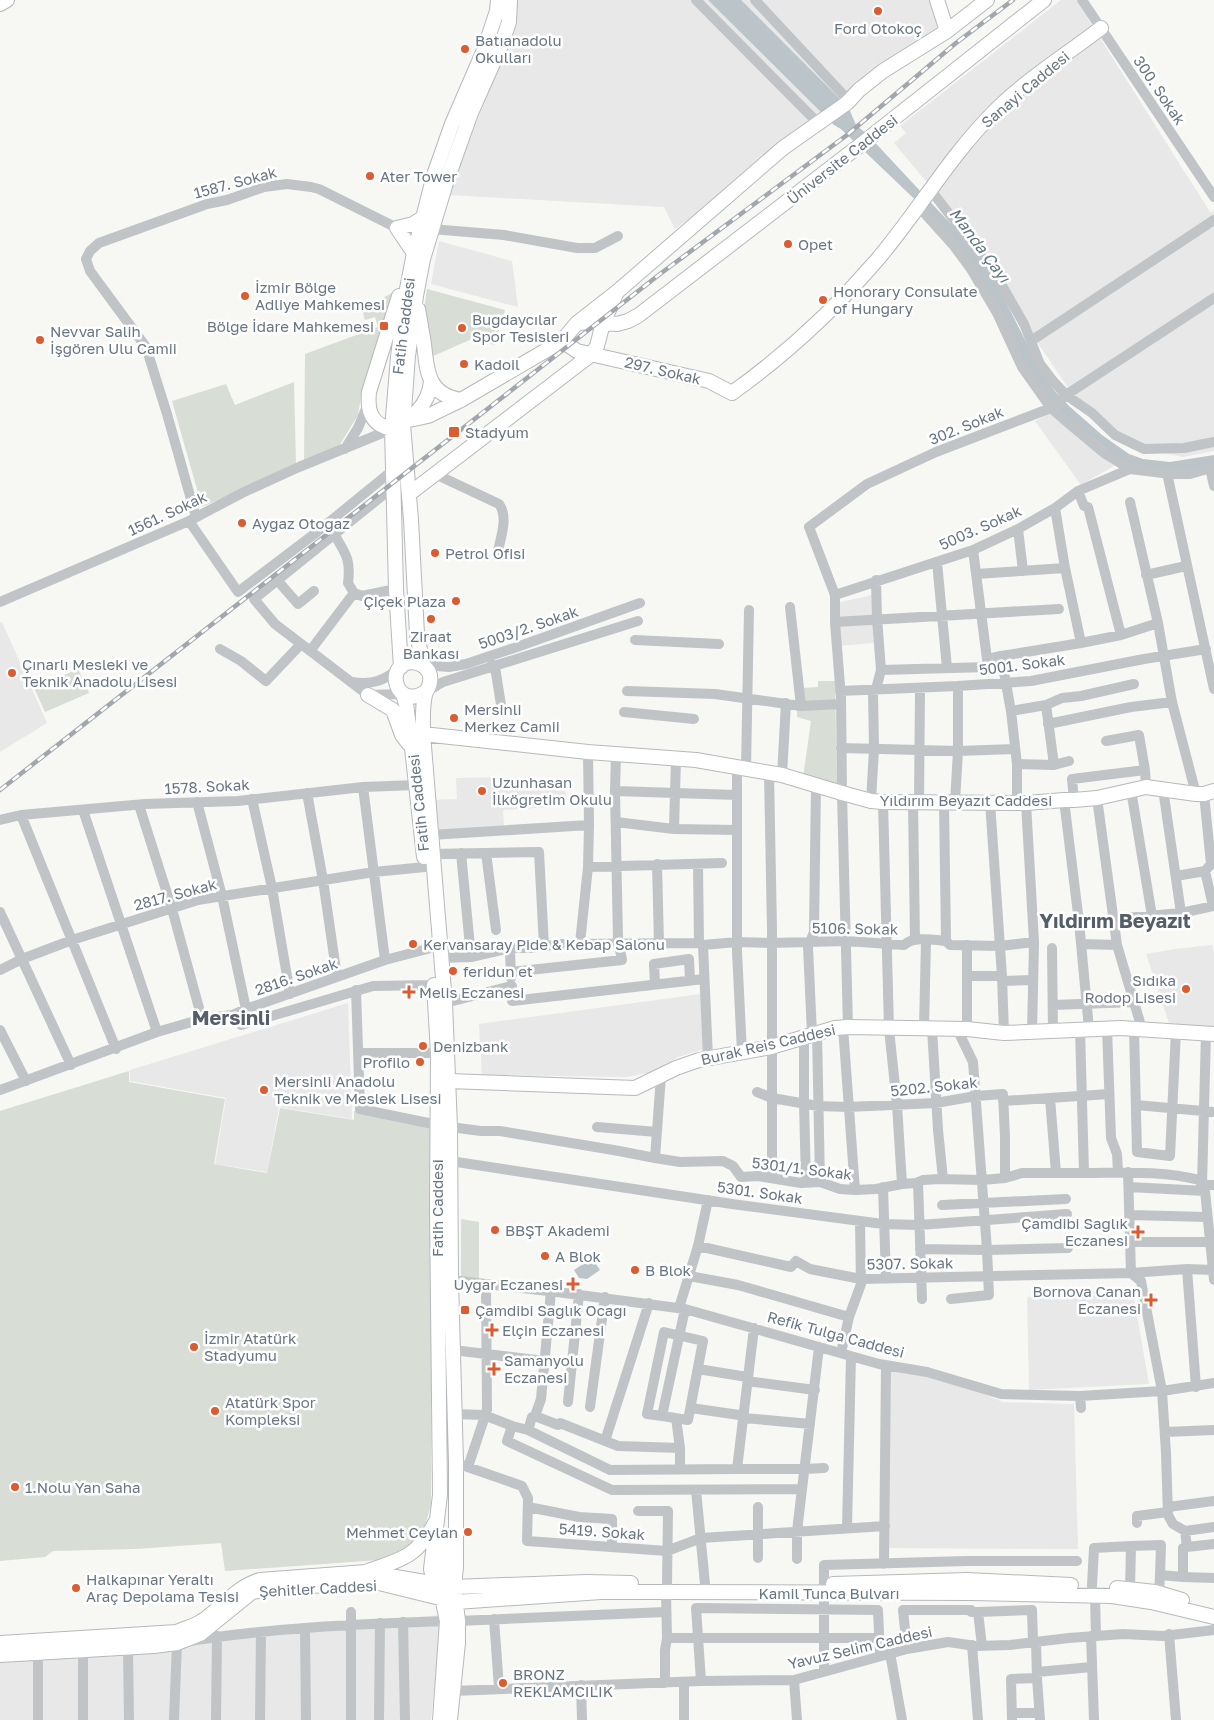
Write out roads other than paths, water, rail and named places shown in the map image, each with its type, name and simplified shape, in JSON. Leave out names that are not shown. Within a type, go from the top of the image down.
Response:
[{"type":"main road","points":[[0,4],[7,0]]},
{"type":"main road","name":"Fatih Caddesi","points":[[403,356],[416,296],[434,175],[449,132],[492,26],[498,0]]},
{"type":"main road","name":"Fatih Caddesi","points":[[403,356],[406,294],[414,253],[446,183],[471,112],[504,36],[509,22],[510,0]]},
{"type":"main road","points":[[937,0],[947,31]]},
{"type":"main road","points":[[405,449],[408,436],[420,420],[461,400],[562,341],[577,323],[616,296],[795,138],[822,122],[883,71],[947,31],[987,0]]},
{"type":"main road","name":"Üniversite Caddesi","points":[[577,323],[617,324],[639,315],[877,133],[1044,0]]},
{"type":"main road","name":"Sanayi Caddesi","points":[[732,393],[769,366],[828,312],[877,260],[962,148],[994,112],[1030,81],[1101,28]]},
{"type":"main road","points":[[426,224],[413,224],[397,228],[414,253],[373,376],[368,404],[375,422],[383,427],[428,416]]},
{"type":"main road","points":[[416,296],[426,368],[431,382],[444,396],[461,400]]},
{"type":"main road","points":[[616,296],[617,311],[627,315],[639,315]]},
{"type":"main road","points":[[409,494],[592,354],[597,346],[603,323],[616,296]]},
{"type":"main road","points":[[562,341],[578,351],[592,354]]},
{"type":"main road","name":"297. Sokak","points":[[592,354],[709,381],[732,393]]},
{"type":"main road","points":[[373,376],[386,362],[403,356],[419,359],[426,368]]},
{"type":"main road","points":[[401,667],[412,662],[423,665],[427,669],[430,684],[425,692],[414,697],[403,694],[395,681],[401,667],[396,589],[393,470],[401,424],[403,356]]},
{"type":"main road","points":[[401,424],[420,410],[430,392],[431,382]]},
{"type":"main road","points":[[401,424],[409,494],[417,634],[423,665]]},
{"type":"main road","name":"Fatih Caddesi","points":[[425,692],[423,734],[441,958],[438,1054],[444,1126],[436,1206],[440,1496]]},
{"type":"main road","name":"Fatih Caddesi","points":[[403,694],[412,748],[432,948],[439,984]]},
{"type":"main road","points":[[368,695],[393,710],[402,734],[412,748]]},
{"type":"main road","name":"Yıldırım Beyazıt Caddesi","points":[[423,734],[588,752],[696,760],[776,774],[877,801],[1021,802],[1069,800],[1096,798],[1146,787],[1205,793]]},
{"type":"main road","points":[[439,984],[445,1003],[449,1081],[444,1126],[450,1161],[454,1414],[462,1465],[456,1567],[447,1591]]},
{"type":"main road","name":"Burak Reis Caddesi","points":[[449,1081],[620,1089],[635,1088],[684,1065],[708,1058],[771,1047],[846,1027],[961,1029],[1004,1034],[1107,1028],[1210,1034]]},
{"type":"main road","points":[[438,1054],[441,1074],[449,1081]]},
{"type":"main road","points":[[366,1572],[405,1558],[413,1552],[428,1536],[435,1522],[440,1496]]},
{"type":"main road","points":[[440,1496],[444,1570],[452,1621],[458,1643],[450,1720]]},
{"type":"main road","name":"Şehitler Caddesi","points":[[0,1643],[177,1632],[202,1621],[248,1583],[260,1580],[366,1572],[447,1591]]},
{"type":"main road","name":"Şehitler Caddesi","points":[[0,1655],[177,1642],[200,1634],[252,1592],[261,1590],[375,1582],[447,1591]]},
{"type":"main road","name":"Kamil Tunca Bulvarı","points":[[447,1591],[601,1592],[705,1584],[824,1589]]},
{"type":"main road","name":"Kamil Tunca Bulvarı","points":[[666,1588],[824,1589],[969,1587],[1094,1591],[1130,1589],[1159,1593],[1214,1609]]},
{"type":"main road","name":"Kamil Tunca Bulvarı","points":[[1094,1591],[1214,1617]]},
{"type":"main road","points":[[440,1720],[452,1621]]},
{"type":"street","points":[[696,0],[822,122]]},
{"type":"street","points":[[755,0],[848,102]]},
{"type":"street","name":"300. Sokak","points":[[1082,0],[1214,197]]},
{"type":"street","name":"1587. Sokak","points":[[192,519],[167,414],[146,347],[90,271],[86,259],[90,251],[99,243],[207,204],[227,200],[264,187],[287,184],[319,190],[397,228]]},
{"type":"street","points":[[929,190],[996,275],[1024,324],[1040,364],[1066,395],[1092,413],[1115,435],[1144,449],[1184,448],[1214,442]]},
{"type":"street","points":[[919,205],[971,269],[997,313],[1022,367],[1051,408],[1104,453],[1130,469],[1190,474],[1212,468],[1214,486]]},
{"type":"street","points":[[1031,341],[1214,220]]},
{"type":"street","points":[[426,224],[577,248],[595,248],[618,236]]},
{"type":"street","points":[[1066,395],[1214,298]]},
{"type":"street","name":"302. Sokak","points":[[835,595],[809,527],[867,484],[936,452],[1051,408],[1066,395]]},
{"type":"street","points":[[345,449],[358,428],[368,404]]},
{"type":"street","name":"1561. Sokak","points":[[0,602],[192,519],[299,467],[401,424]]},
{"type":"street","name":"5003. Sokak","points":[[835,595],[876,580],[973,550],[1018,529],[1055,508],[1078,491],[1130,469]]},
{"type":"street","points":[[192,519],[238,592],[317,532],[393,470]]},
{"type":"street","points":[[1167,473],[1186,566],[1206,649],[1211,662],[1214,689]]},
{"type":"street","points":[[434,474],[499,504],[504,515],[497,555]]},
{"type":"street","points":[[393,487],[254,599],[275,624],[368,695],[403,694]]},
{"type":"street","points":[[1078,491],[1084,506],[1088,507],[1121,635]]},
{"type":"street","points":[[1114,919],[1181,913],[1213,906],[1205,793],[1172,702],[1158,623],[1130,502]]},
{"type":"street","points":[[1055,508],[1065,568],[1082,643]]},
{"type":"street","points":[[1018,529],[1023,571]]},
{"type":"street","points":[[334,534],[346,554],[350,567],[348,583],[354,593],[362,596],[396,589]]},
{"type":"street","points":[[881,670],[988,667],[973,550]]},
{"type":"street","points":[[937,562],[947,668]]},
{"type":"street","points":[[1146,575],[1186,566]]},
{"type":"street","points":[[976,574],[1065,568]]},
{"type":"street","points":[[277,580],[298,604],[314,591]]},
{"type":"street","points":[[876,580],[881,670],[876,689],[873,693],[874,749],[888,944],[889,1029],[897,1105],[902,1184]]},
{"type":"street","points":[[310,651],[354,593]]},
{"type":"street","points":[[835,595],[841,704],[848,1108],[855,1190]]},
{"type":"street","name":"5003/2. Sokak","points":[[423,665],[449,667],[466,664],[640,603]]},
{"type":"street","points":[[790,607],[801,706]]},
{"type":"street","points":[[835,622],[877,618],[1059,609]]},
{"type":"street","points":[[742,1052],[737,942],[737,795],[742,768],[747,698],[749,610]]},
{"type":"street","name":"5003/2. Sokak","points":[[425,692],[443,682],[638,621]]},
{"type":"street","points":[[987,660],[1121,635],[1158,623]]},
{"type":"street","points":[[635,640],[719,644]]},
{"type":"street","points":[[220,649],[241,661],[266,681],[301,644]]},
{"type":"street","name":"5001. Sokak","points":[[840,691],[1031,681],[1206,649]]},
{"type":"street","points":[[1001,656],[1017,764],[1034,942],[1032,1033]]},
{"type":"street","points":[[485,658],[495,667],[502,711]]},
{"type":"street","points":[[348,681],[367,684],[392,675],[401,667]]},
{"type":"street","points":[[1010,711],[1046,705],[1062,698],[1081,696],[1134,684]]},
{"type":"street","points":[[946,940],[950,802],[958,751],[958,686]]},
{"type":"street","points":[[920,688],[920,750],[916,802],[921,940],[943,1179]]},
{"type":"street","points":[[627,691],[715,694],[801,706],[841,704]]},
{"type":"street","points":[[1048,724],[1131,707],[1172,702]]},
{"type":"street","points":[[772,1178],[771,943],[776,774],[786,703]]},
{"type":"street","points":[[1046,705],[1054,765]]},
{"type":"street","points":[[624,712],[694,719]]},
{"type":"street","points":[[1106,741],[1139,735],[1146,787]]},
{"type":"street","points":[[841,748],[958,751],[1015,750]]},
{"type":"street","points":[[580,943],[588,867],[588,752]]},
{"type":"street","points":[[511,972],[622,960],[618,940],[616,754]]},
{"type":"street","points":[[674,829],[676,759]]},
{"type":"street","points":[[1017,764],[1054,765],[1069,762]]},
{"type":"street","points":[[1084,1173],[1082,1096],[1084,1029],[1087,1005],[1069,800],[1072,778],[1145,770]]},
{"type":"street","points":[[816,784],[814,932],[808,947],[811,1035],[818,1106],[820,1182]]},
{"type":"street","name":"1578. Sokak","points":[[0,820],[21,815],[139,805],[252,799],[363,787],[416,785]]},
{"type":"street","points":[[363,787],[385,960]]},
{"type":"street","points":[[1162,789],[1181,913]]},
{"type":"street","points":[[1131,790],[1152,916]]},
{"type":"street","points":[[615,792],[737,795]]},
{"type":"street","points":[[308,793],[337,977]]},
{"type":"street","points":[[1096,798],[1118,945],[1135,1002],[1138,1029],[1137,1152],[1170,1156],[1176,1031]]},
{"type":"street","points":[[252,799],[272,888],[290,994]]},
{"type":"street","points":[[197,802],[222,896],[246,1008]]},
{"type":"street","points":[[990,802],[1004,1034]]},
{"type":"street","points":[[139,805],[172,908],[202,1019]]},
{"type":"street","points":[[83,810],[157,1032]]},
{"type":"street","points":[[21,815],[116,1049]]},
{"type":"street","points":[[616,822],[674,829],[737,830]]},
{"type":"street","points":[[431,835],[589,825]]},
{"type":"street","points":[[432,854],[539,852],[544,946]]},
{"type":"street","points":[[461,853],[471,957]]},
{"type":"street","points":[[486,853],[496,930]]},
{"type":"street","points":[[588,867],[722,863]]},
{"type":"street","points":[[657,864],[659,943]]},
{"type":"street","points":[[698,864],[708,1058]]},
{"type":"street","name":"2817. Sokak","points":[[0,970],[72,940],[198,900],[374,872],[425,866]]},
{"type":"street","points":[[1176,876],[1210,866]]},
{"type":"street","points":[[0,912],[71,1065]]},
{"type":"street","name":"5106. Sokak","points":[[441,958],[471,957],[510,950],[580,943],[701,944],[846,941],[904,945],[909,940],[946,940],[950,945],[1000,946],[1034,942]]},
{"type":"street","points":[[1081,944],[1118,945]]},
{"type":"street","points":[[951,1299],[989,1296],[973,1062],[959,1033],[967,976],[967,945]]},
{"type":"street","name":"2816. Sokak","points":[[0,1090],[116,1049],[157,1032],[202,1019],[232,1015],[246,1008],[385,960],[432,948]]},
{"type":"street","points":[[1052,948],[1053,1032]]},
{"type":"street","points":[[510,950],[512,1001],[704,979]]},
{"type":"street","points":[[655,984],[654,964],[689,959],[690,980]]},
{"type":"street","points":[[967,976],[1033,980]]},
{"type":"street","points":[[232,1015],[241,1025],[373,986],[439,984]]},
{"type":"street","points":[[445,1003],[512,986]]},
{"type":"street","points":[[356,990],[358,1053],[438,1054]]},
{"type":"street","points":[[1053,1005],[1135,1002]]},
{"type":"street","points":[[1107,1028],[1111,1138],[1129,1187],[1131,1273],[1141,1281],[1162,1391],[1168,1516],[1173,1524],[1185,1531],[1214,1527]]},
{"type":"street","points":[[0,1030],[26,1081]]},
{"type":"street","points":[[1210,1034],[1207,1217],[1214,1275]]},
{"type":"street","points":[[806,1182],[804,1103],[811,1035]]},
{"type":"street","name":"5301/1. Sokak","points":[[358,1053],[360,1109],[444,1126],[507,1132],[680,1162],[723,1161],[733,1166],[741,1177],[758,1176],[801,1183],[820,1182],[840,1189],[855,1190],[876,1189],[923,1180],[1005,1178],[1022,1173],[1123,1172],[1186,1177],[1199,1180],[1207,1187]]},
{"type":"street","points":[[655,1158],[661,1076]]},
{"type":"street","name":"5202. Sokak","points":[[757,1092],[772,1098],[818,1106],[848,1108],[936,1102],[1003,1094],[1003,1101],[1110,1094]]},
{"type":"street","points":[[1050,1098],[1056,1172]]},
{"type":"street","points":[[1003,1101],[1005,1178]]},
{"type":"street","points":[[1136,1105],[1209,1111]]},
{"type":"street","points":[[597,1126],[657,1132]]},
{"type":"street","name":"5301. Sokak","points":[[450,1161],[883,1224],[919,1225],[1068,1214]]},
{"type":"street","points":[[918,1182],[922,1299]]},
{"type":"street","points":[[883,1187],[886,1279]]},
{"type":"street","points":[[1129,1187],[1207,1187]]},
{"type":"street","points":[[942,1205],[1066,1199]]},
{"type":"street","points":[[662,1416],[679,1336],[682,1308],[708,1200]]},
{"type":"street","points":[[1130,1215],[1207,1217]]},
{"type":"street","points":[[847,1528],[846,1354],[850,1317],[861,1279],[860,1221]]},
{"type":"street","points":[[1131,1242],[1211,1242]]},
{"type":"street","name":"5307. Sokak","points":[[698,1246],[791,1267],[796,1261],[810,1269],[861,1279],[1131,1273],[1187,1269],[1214,1275]]},
{"type":"street","points":[[920,1249],[1068,1248]]},
{"type":"street","points":[[1187,1269],[1196,1387]]},
{"type":"street","points":[[689,1276],[738,1285],[850,1317]]},
{"type":"street","name":"Refik Tulga Caddesi","points":[[451,1280],[579,1294],[682,1308],[886,1366],[927,1372],[1002,1394],[1080,1396],[1162,1391],[1214,1383]]},
{"type":"street","points":[[462,1465],[487,1410],[486,1284]]},
{"type":"street","points":[[528,1430],[541,1398],[551,1291]]},
{"type":"street","points":[[568,1402],[579,1294]]},
{"type":"street","points":[[590,1407],[605,1298]]},
{"type":"street","points":[[605,1441],[649,1303]]},
{"type":"street","points":[[736,1469],[754,1328]]},
{"type":"street","points":[[664,1332],[679,1336],[704,1341],[688,1420],[647,1414],[664,1332]]},
{"type":"street","points":[[797,1559],[802,1489],[819,1347]]},
{"type":"street","points":[[453,1350],[544,1361]]},
{"type":"street","points":[[884,1564],[886,1366]]},
{"type":"street","points":[[698,1369],[815,1390]]},
{"type":"street","points":[[1080,1396],[1081,1408]]},
{"type":"street","points":[[691,1408],[742,1417],[810,1424]]},
{"type":"street","points":[[454,1414],[484,1415],[528,1430],[610,1470],[824,1468]]},
{"type":"street","points":[[535,1416],[558,1425],[560,1423],[618,1446],[680,1448]]},
{"type":"street","points":[[676,1418],[680,1448],[680,1469]]},
{"type":"street","points":[[512,1426],[507,1441],[612,1490],[802,1489]]},
{"type":"street","points":[[1165,1432],[1214,1430]]},
{"type":"street","name":"5419. Sokak","points":[[462,1465],[522,1486],[528,1498],[527,1540],[667,1551],[700,1538],[885,1526]]},
{"type":"street","points":[[696,1490],[705,1584]]},
{"type":"street","points":[[1137,1523],[1137,1516],[1214,1501]]},
{"type":"street","points":[[528,1507],[579,1517],[612,1519],[612,1547]]},
{"type":"street","points":[[758,1507],[758,1558]]},
{"type":"street","points":[[638,1511],[668,1511],[665,1683]]},
{"type":"street","points":[[1185,1531],[1187,1547]]},
{"type":"street","points":[[1183,1577],[1183,1548],[1214,1544]]},
{"type":"street","points":[[1094,1720],[1092,1667],[1094,1548],[1160,1545],[1159,1593]]},
{"type":"street","points":[[1130,1589],[1131,1546]]},
{"type":"street","points":[[967,1561],[977,1646],[978,1720]]},
{"type":"street","points":[[824,1671],[824,1565],[967,1561],[1077,1561]]},
{"type":"street","points":[[1160,1575],[1214,1578]]},
{"type":"street","points":[[701,1681],[696,1608],[878,1610],[880,1656]]},
{"type":"street","points":[[907,1649],[903,1610],[1032,1610],[1035,1642],[1037,1675],[1040,1717],[1012,1717],[1011,1679],[1037,1675],[1092,1667]]},
{"type":"street","points":[[351,1720],[352,1612]]},
{"type":"street","points":[[174,1720],[177,1642],[217,1636],[352,1625],[665,1612]]},
{"type":"street","points":[[494,1619],[499,1688]]},
{"type":"street","points":[[403,1622],[405,1720]]},
{"type":"street","points":[[380,1624],[380,1720]]},
{"type":"street","points":[[305,1628],[306,1720]]},
{"type":"street","name":"Yavuz Selim Caddesi","points":[[453,1691],[701,1681],[794,1680],[890,1653],[948,1642],[977,1646],[1094,1636],[1169,1634],[1214,1630]]},
{"type":"street","points":[[260,1720],[261,1632]]},
{"type":"street","points":[[1169,1634],[1176,1720]]},
{"type":"street","points":[[216,1720],[217,1636]]},
{"type":"street","points":[[667,1638],[878,1638]]},
{"type":"street","points":[[128,1647],[129,1720]]},
{"type":"street","points":[[83,1650],[83,1720]]},
{"type":"street","points":[[38,1653],[38,1720]]},
{"type":"street","points":[[890,1653],[902,1720]]},
{"type":"street","points":[[794,1680],[797,1720]]},
{"type":"street","points":[[684,1682],[684,1720]]},
{"type":"street","points":[[581,1685],[582,1720]]},
{"type":"railway","points":[[0,790],[660,274],[847,135],[956,43],[1013,0]]},
{"type":"place","name":"Ford Otokoç","points":[[878,11]]},
{"type":"place","name":"Batıanadolu Okulları","points":[[465,49]]},
{"type":"place","name":"Ater Tower","points":[[370,176]]},
{"type":"place","name":"Opet","points":[[788,244]]},
{"type":"place","name":"İzmir Bölge Adliye Mahkemesi","points":[[245,296]]},
{"type":"place","name":"Honorary Consulate of Hungary","points":[[823,300]]},
{"type":"place","name":"Bölge İdare Mahkemesi","points":[[384,326]]},
{"type":"place","name":"Buğdaycılar Spor Tesisleri","points":[[462,328]]},
{"type":"place","name":"Nevvar Salih İşgören Ulu Camii","points":[[40,340]]},
{"type":"place","name":"Kadoil","points":[[464,364]]},
{"type":"place","name":"Stadyum","points":[[454,432]]},
{"type":"place","name":"Aygaz Otogaz","points":[[242,523]]},
{"type":"place","name":"Petrol Ofisi","points":[[435,553]]},
{"type":"place","name":"Çiçek Plaza","points":[[456,601]]},
{"type":"place","name":"Ziraat Bankası","points":[[431,619]]},
{"type":"place","name":"Çınarlı Mesleki ve Teknik Anadolu Lisesi","points":[[12,673]]},
{"type":"place","name":"Mersinli Merkez Camii","points":[[454,718]]},
{"type":"place","name":"Uzunhasan İlköğretim Okulu","points":[[482,791]]},
{"type":"place","name":"Kervansaray Pide & Kebap Salonu","points":[[413,944]]},
{"type":"place","name":"feridun et","points":[[453,971]]},
{"type":"place","name":"Sıdıka Rodop Lisesi","points":[[1186,989]]},
{"type":"place","name":"Melis Eczanesi","points":[[409,992]]},
{"type":"place","name":"Denizbank","points":[[423,1046]]},
{"type":"place","name":"Profilo","points":[[420,1062]]},
{"type":"place","name":"Mersinli Anadolu Teknik ve Meslek Lisesi","points":[[264,1090]]},
{"type":"place","name":"BBŞT Akademi","points":[[495,1230]]},
{"type":"place","name":"Çamdibi Sağlık Eczanesi","points":[[1138,1232]]},
{"type":"place","name":"A Blok","points":[[545,1256]]},
{"type":"place","name":"B Blok","points":[[635,1270]]},
{"type":"place","name":"Uygar Eczanesi","points":[[573,1284]]},
{"type":"place","name":"Bornova Canan Eczanesi","points":[[1151,1300]]},
{"type":"place","name":"Çamdibi Sağlık Ocağı","points":[[465,1310]]},
{"type":"place","name":"Elçin Eczanesi","points":[[492,1330]]},
{"type":"place","name":"İzmir Atatürk Stadyumu","points":[[194,1347]]},
{"type":"place","name":"Samanyolu Eczanesi","points":[[494,1369]]},
{"type":"place","name":"Atatürk Spor Kompleksi","points":[[215,1411]]},
{"type":"place","name":"1.Nolu Yan Saha","points":[[15,1487]]},
{"type":"place","name":"Mehmet Ceylan","points":[[468,1532]]},
{"type":"place","name":"Halkapınar Yeraltı Araç Depolama Tesisi","points":[[76,1588]]},
{"type":"place","name":"BRONZ REKLAMCILIK","points":[[503,1683]]},
{"type":"district","name":"Yıldırım Beyazıt","points":[[1115,920]]},
{"type":"district","name":"Mersinli","points":[[231,1017]]},
{"type":"water label","name":"Manda Çayı","points":[[980,245]]}]
